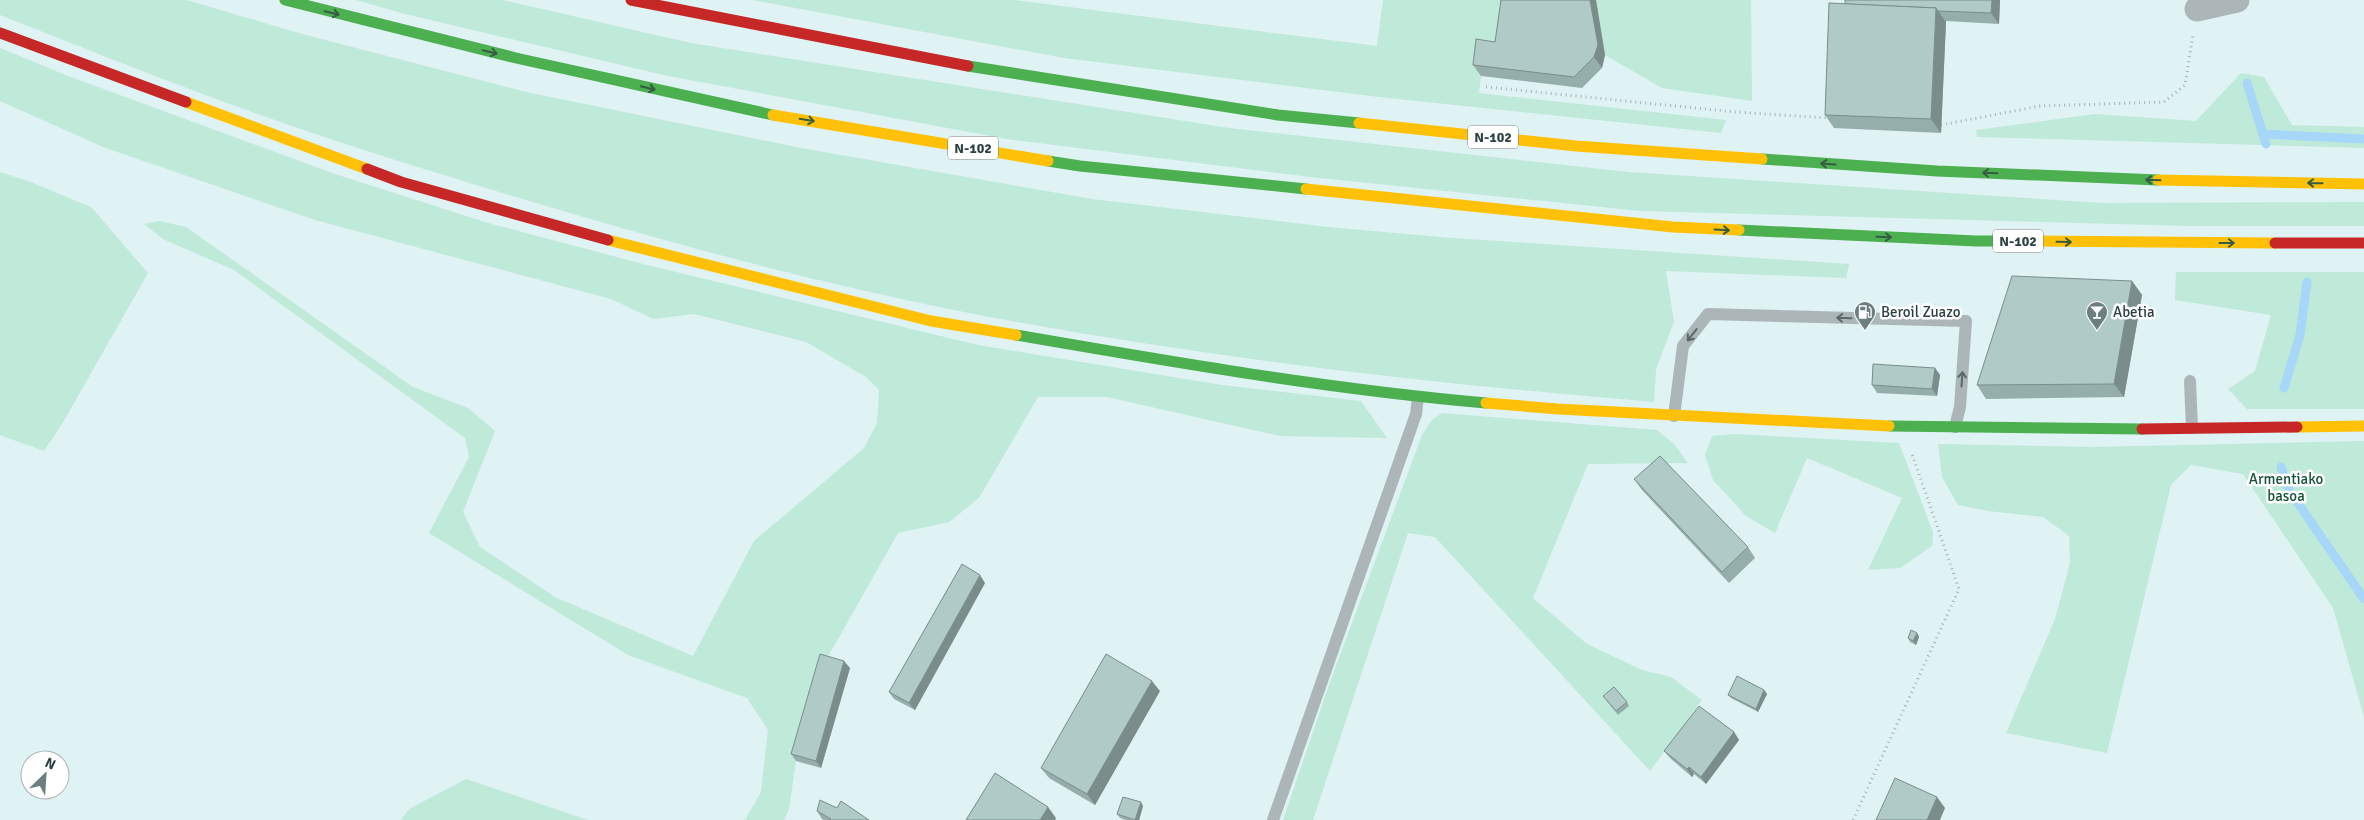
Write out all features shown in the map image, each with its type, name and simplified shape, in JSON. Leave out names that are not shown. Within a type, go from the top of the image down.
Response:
[{"type":"main road","name":"N-102","points":[[285,0],[516,58],[745,110],[1080,166],[1673,227],[1976,241],[2364,243]]},
{"type":"main road","name":"N-102","points":[[632,0],[742,23],[965,65],[1278,115],[1576,146],[1937,171],[2159,180],[2364,184]]},
{"type":"main road","points":[[0,33],[401,182],[713,268],[941,322],[1236,372],[1418,397],[1674,416],[1902,427],[2192,428],[2364,426]]},
{"type":"street","points":[[2197,9],[2237,0]]},
{"type":"lane","points":[[1674,416],[1684,346],[1708,314],[1966,321],[1960,407],[1955,428]]},
{"type":"lane","points":[[2190,381],[2192,428]]},
{"type":"lane","points":[[1273,820],[1416,414],[1418,397]]},
{"type":"path","points":[[1941,126],[2040,106],[2164,102],[2185,84],[2197,9]]},
{"type":"path","points":[[1486,87],[1736,112],[1835,118]]},
{"type":"path","points":[[1853,820],[1960,589],[1902,427]]},
{"type":"green space","points":[[0,0],[187,0],[302,34],[526,92],[801,148],[1092,199],[1328,227],[1452,238],[1849,264],[1846,278],[1666,271],[1674,322],[1656,369],[1654,402],[1398,377],[1228,356],[1059,329],[917,303],[748,263],[581,216],[366,151],[208,96],[0,15]]},
{"type":"green space","points":[[356,0],[502,0],[691,43],[1229,128],[1629,172],[2102,203],[2364,202],[2364,226],[2191,226],[1641,211],[1319,178],[1007,139],[668,76],[405,14]]},
{"type":"green space","points":[[752,0],[1014,0],[1377,46],[1383,0],[1510,0],[1503,53],[1481,76],[1479,93],[1726,120],[1721,133],[1379,97],[1064,58]]},
{"type":"green space","points":[[1596,0],[1751,0],[1752,101],[1662,88],[1605,55]]},
{"type":"green space","points":[[0,48],[68,76],[335,174],[488,223],[647,265],[978,345],[1222,385],[1361,401],[1387,438],[1280,436],[1107,397],[1038,397],[979,498],[949,522],[898,533],[825,662],[796,761],[789,809],[784,820],[745,820],[761,792],[768,730],[747,698],[628,655],[429,533],[469,457],[465,438],[234,270],[163,239],[144,224],[159,221],[186,227],[413,387],[468,408],[495,431],[463,512],[480,547],[555,597],[693,656],[754,541],[864,448],[877,423],[879,390],[866,377],[806,342],[694,314],[653,319],[611,299],[315,220],[103,147],[0,101]]},
{"type":"green space","points":[[2241,73],[2264,77],[2292,125],[2364,127],[2364,148],[1977,137],[1976,130],[2095,114],[2196,121]]},
{"type":"green space","points":[[0,172],[28,181],[91,207],[148,273],[62,424],[44,451],[0,435]]},
{"type":"green space","points":[[2176,272],[2364,272],[2364,409],[2247,409],[2228,389],[2255,371],[2271,315],[2175,300]]},
{"type":"green space","points":[[1442,413],[1657,430],[1674,444],[1688,463],[1588,464],[1533,598],[1587,644],[1642,670],[1671,677],[1702,700],[1650,771],[1435,537],[1408,533],[1313,820],[1283,820],[1330,682],[1422,435],[1432,420]]},
{"type":"green space","points":[[1735,434],[1899,443],[1933,532],[1932,546],[1900,568],[1868,570],[1902,498],[1807,458],[1775,533],[1746,516],[1713,480],[1705,455],[1712,436]]},
{"type":"green space","name":"Armentiako basoa","points":[[2364,441],[2364,717],[2333,608],[2243,474],[2191,465],[2171,485],[2107,753],[2006,733],[2055,619],[2070,563],[2069,536],[2043,517],[1988,511],[1958,505],[1942,477],[1938,444],[2092,447]]},
{"type":"green space","points":[[466,779],[588,820],[401,820],[409,809]]},
{"type":"building","points":[[1501,0],[1590,0],[1598,45],[1594,57],[1574,77],[1473,65],[1476,39],[1495,42]]},
{"type":"building","points":[[1845,0],[1992,0],[1991,13],[1938,11],[1936,8],[1845,4]]},
{"type":"building","points":[[1829,3],[1936,8],[1931,119],[1825,115]]},
{"type":"building","points":[[2012,276],[2132,281],[2114,384],[1977,385]]},
{"type":"building","points":[[1873,364],[1935,368],[1932,389],[1872,385]]},
{"type":"building","points":[[1660,456],[1748,547],[1722,572],[1634,479]]},
{"type":"building","points":[[962,564],[980,575],[909,703],[889,692]]},
{"type":"building","points":[[1911,630],[1917,633],[1913,641],[1908,638]]},
{"type":"building","points":[[820,654],[844,661],[816,761],[791,754]]},
{"type":"building","points":[[1106,654],[1152,681],[1087,794],[1041,768]]},
{"type":"building","points":[[1737,676],[1764,690],[1756,709],[1728,695]]},
{"type":"building","points":[[1614,687],[1627,702],[1616,711],[1603,696]]},
{"type":"building","points":[[1699,706],[1734,732],[1701,777],[1689,767],[1687,769],[1664,751]]},
{"type":"building","points":[[995,773],[1048,807],[1040,820],[966,820]]},
{"type":"building","points":[[1895,778],[1937,797],[1927,820],[1876,820]]},
{"type":"building","points":[[1123,797],[1141,802],[1135,820],[1117,814]]},
{"type":"building","points":[[820,800],[837,808],[841,801],[869,820],[830,820],[817,811]]},
{"type":"waterway","points":[[2247,83],[2266,144]]},
{"type":"waterway","points":[[2263,134],[2364,139]]},
{"type":"waterway","points":[[2284,388],[2300,335],[2307,282]]},
{"type":"waterway","points":[[2281,467],[2289,490],[2364,599]]},
{"type":"traffic: fast","points":[[285,0],[516,58],[773,115]]},
{"type":"traffic: fast","points":[[968,66],[1278,115],[1359,123]]},
{"type":"traffic: fast","points":[[1762,159],[1937,171],[2158,180]]},
{"type":"traffic: fast","points":[[1048,161],[1080,166],[1306,189]]},
{"type":"traffic: fast","points":[[1739,230],[1976,241],[2030,241]]},
{"type":"traffic: fast","points":[[1016,335],[1192,365],[1309,382],[1486,403]]},
{"type":"traffic: fast","points":[[1889,426],[2142,429]]},
{"type":"traffic: slow","points":[[186,102],[367,169]]},
{"type":"traffic: slow","points":[[773,115],[1048,161]]},
{"type":"traffic: slow","points":[[1359,123],[1576,146],[1762,159]]},
{"type":"traffic: slow","points":[[2158,180],[2364,184]]},
{"type":"traffic: slow","points":[[1306,189],[1673,227],[1739,230]]},
{"type":"traffic: slow","points":[[608,240],[931,321],[1016,335]]},
{"type":"traffic: slow","points":[[2030,241],[2275,243]]},
{"type":"traffic: slow","points":[[1486,403],[1558,409],[1889,426]]},
{"type":"traffic: slow","points":[[2297,427],[2364,426]]},
{"type":"traffic: jam","points":[[631,0],[968,66]]},
{"type":"traffic: jam","points":[[0,33],[186,102]]},
{"type":"traffic: jam","points":[[367,169],[401,182],[608,240]]},
{"type":"traffic: jam","points":[[2275,243],[2364,243]]},
{"type":"traffic: jam","points":[[2142,429],[2297,427]]},
{"type":"place","name":"Beroil Zuazo","points":[[1865,331]]},
{"type":"place","name":"Abetia","points":[[2097,331]]}]
